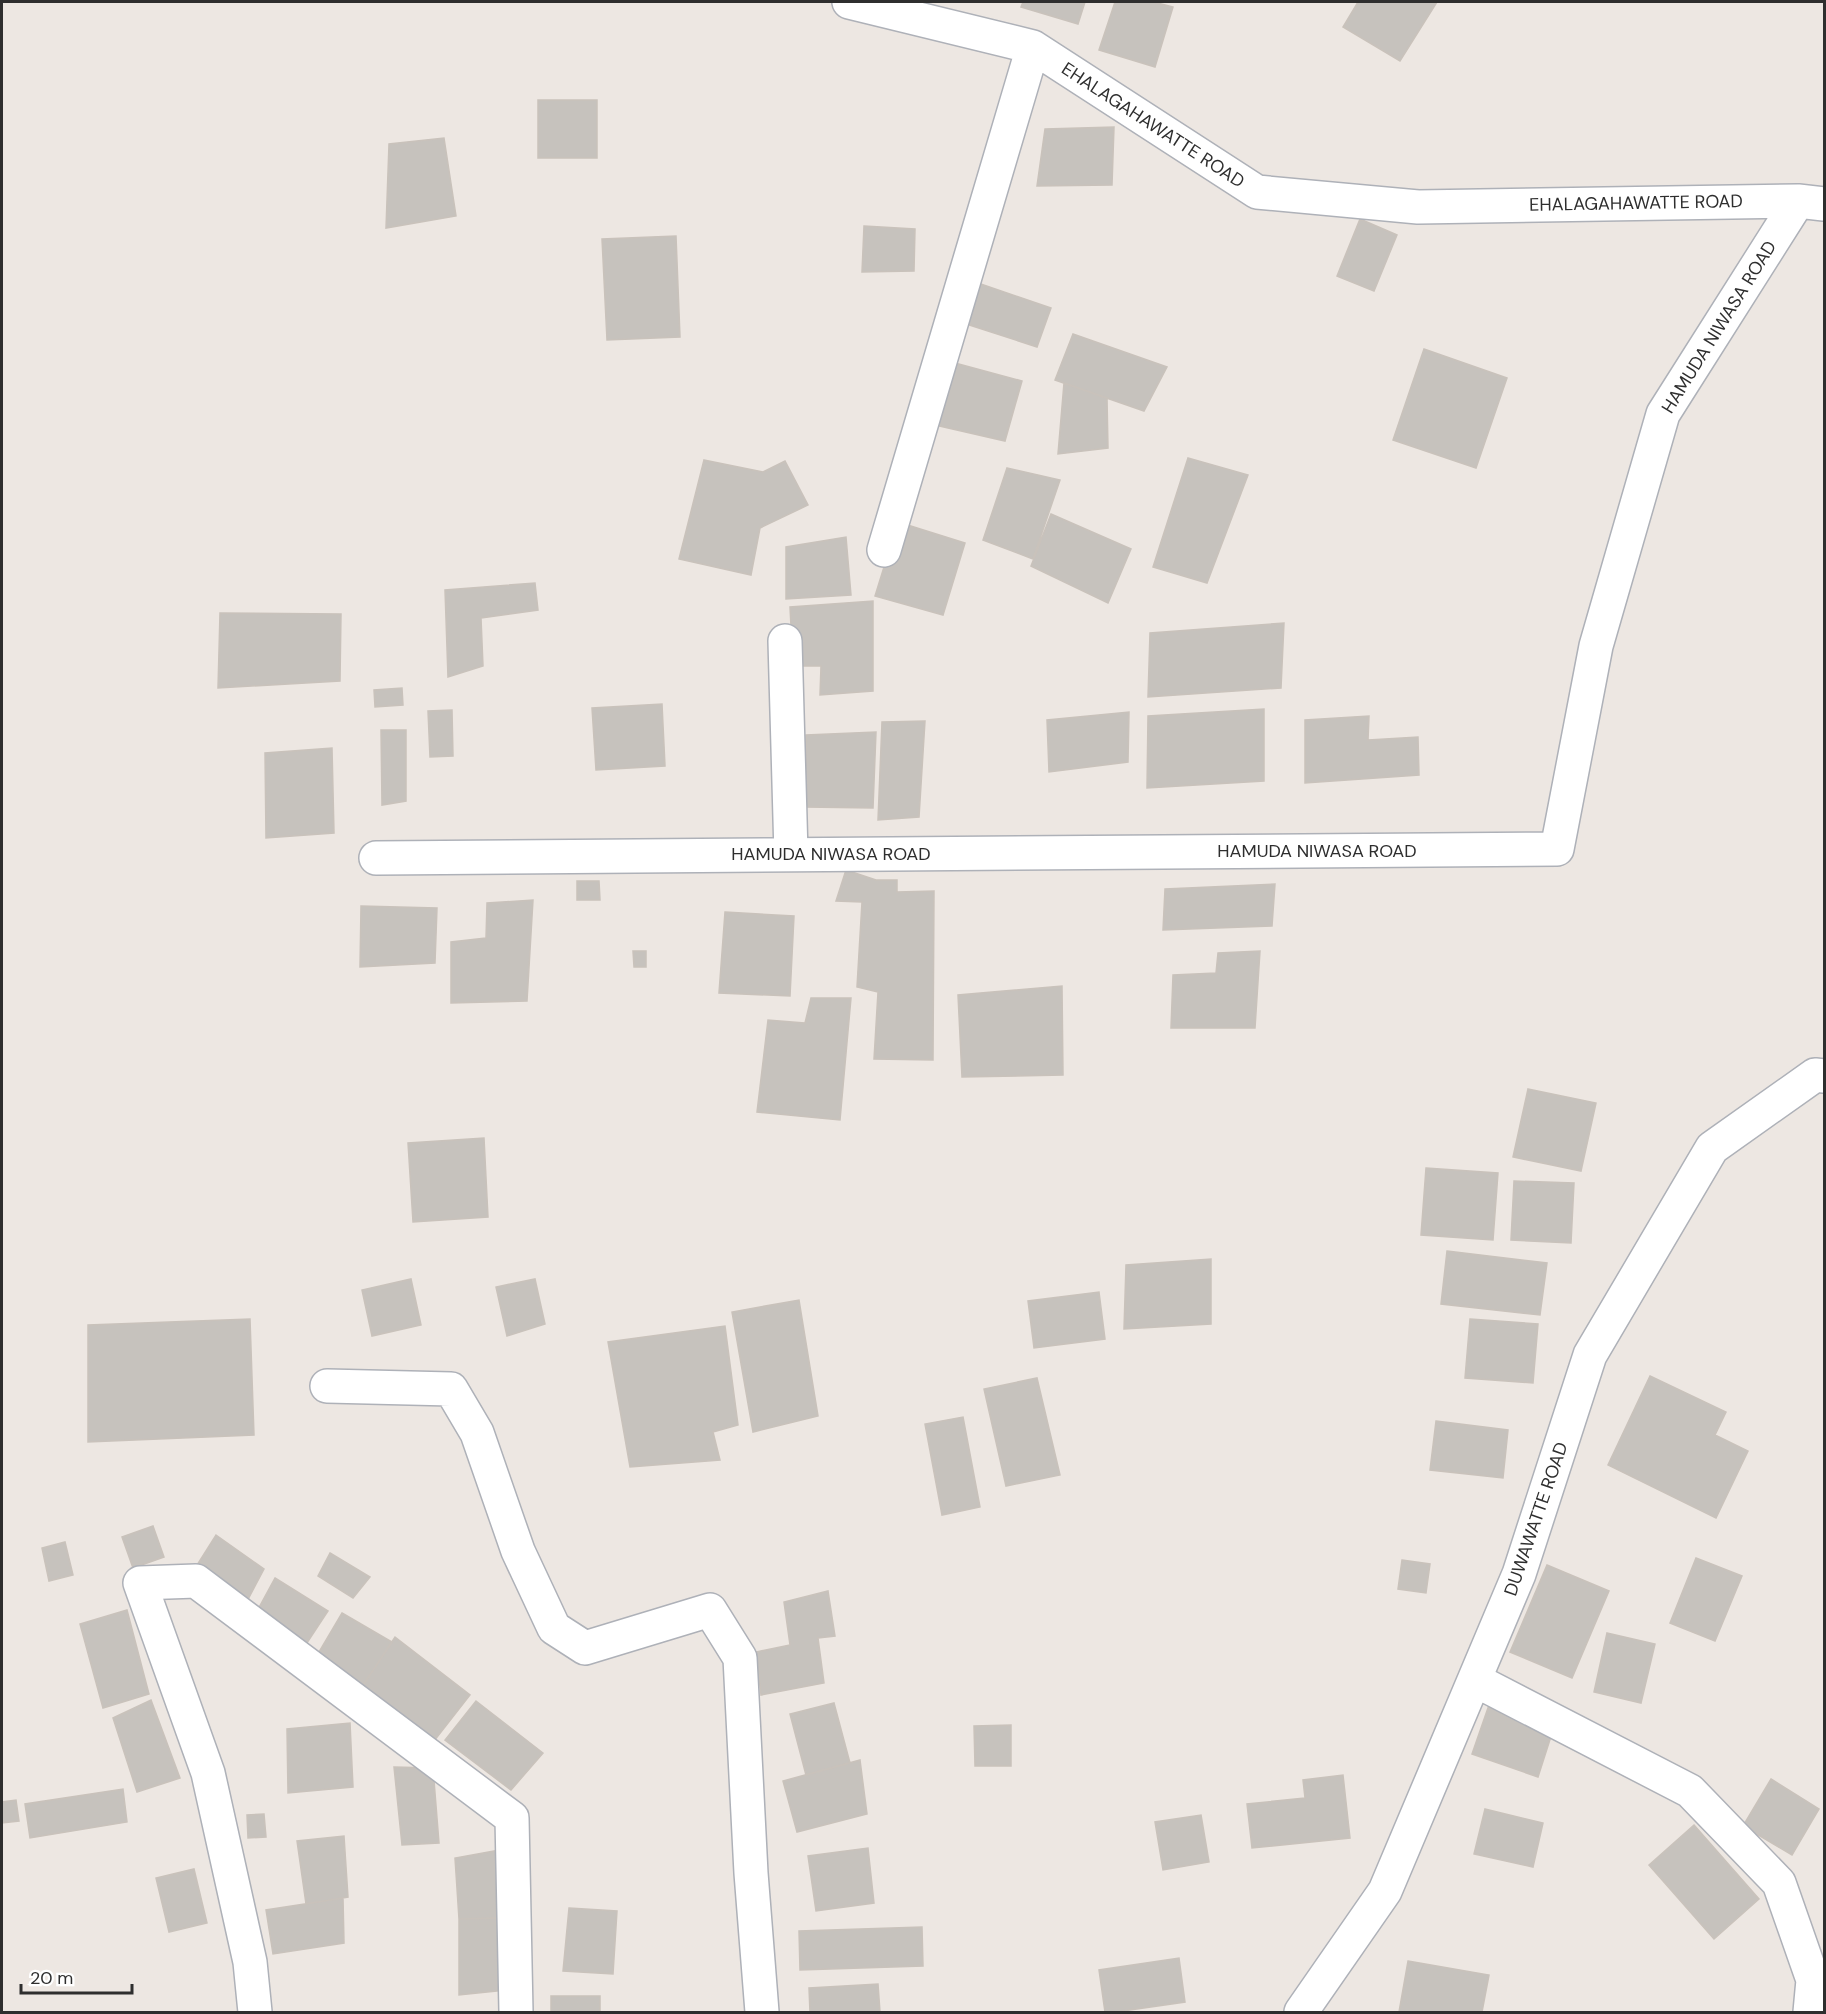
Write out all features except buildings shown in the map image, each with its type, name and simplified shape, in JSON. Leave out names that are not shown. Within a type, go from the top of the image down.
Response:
[{"type":"street","name":"EHALAGAHAWATTE ROAD","points":[[849,2],[1033,47],[1257,192],[1418,207],[1811,202]]},
{"type":"street","points":[[884,550],[1033,47]]},
{"type":"street","name":"HAMUDA NIWASA ROAD","points":[[376,858],[1557,849],[1596,646],[1663,414],[1811,202]]},
{"type":"street","points":[[785,641],[791,855]]},
{"type":"street","name":"DUWAWATTE ROAD","points":[[1302,2013],[1385,1891],[1520,1574],[1590,1355],[1712,1148],[1815,1075],[1824,1077]]},
{"type":"street","points":[[327,1386],[451,1389],[477,1434],[518,1551],[554,1628],[585,1648],[710,1610],[740,1658],[762,2013]]},
{"type":"street","points":[[255,2013],[250,1962],[208,1773],[140,1583],[196,1581],[512,1818],[516,2013]]},
{"type":"street","points":[[1475,1680],[1690,1791],[1779,1883],[1813,1980],[1810,2013]]}]
